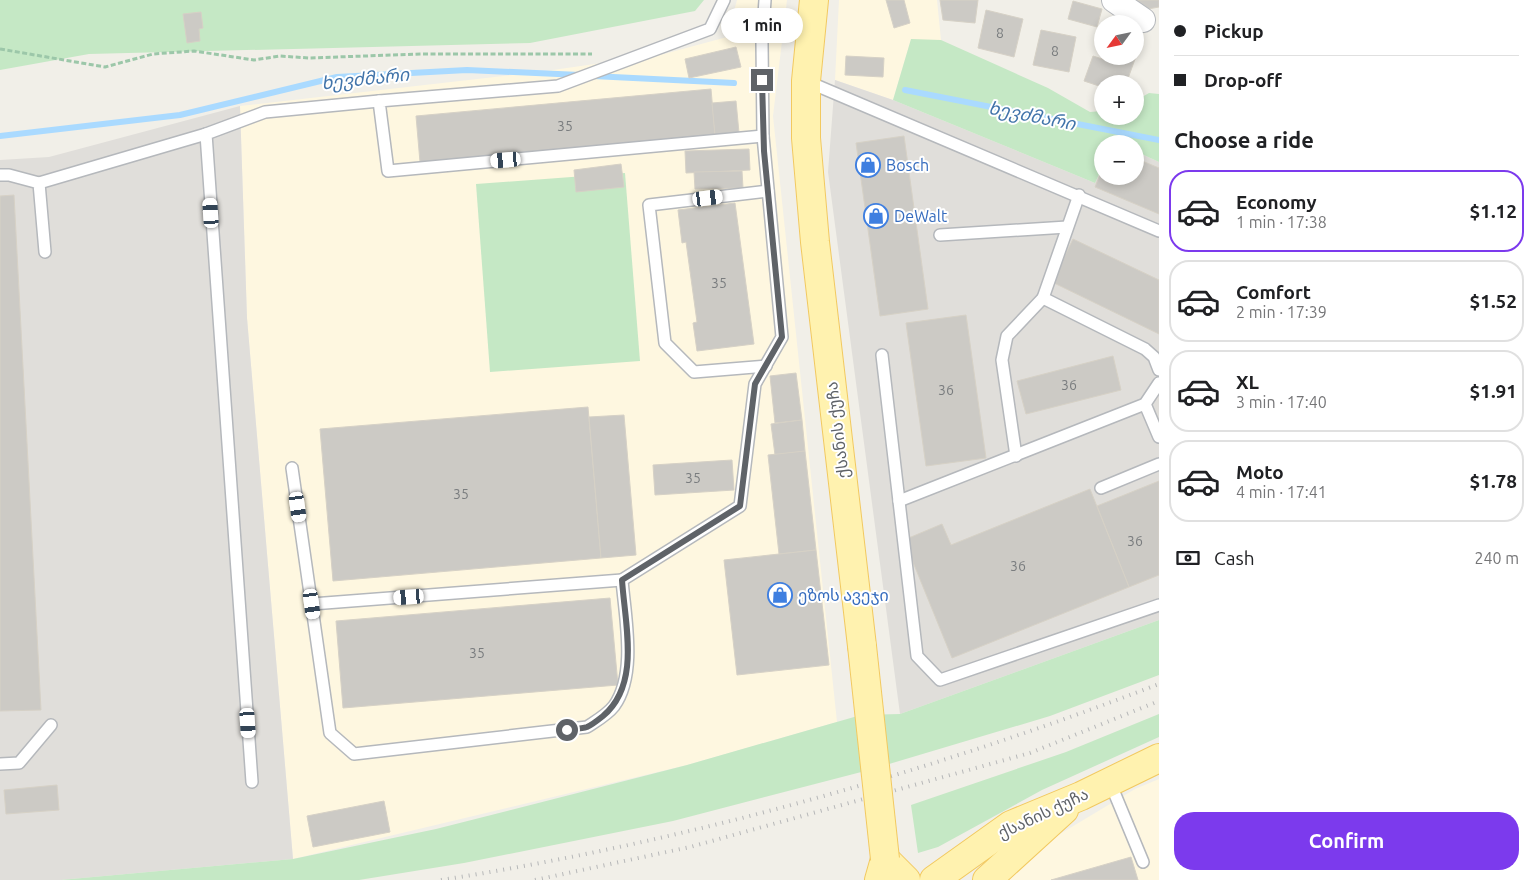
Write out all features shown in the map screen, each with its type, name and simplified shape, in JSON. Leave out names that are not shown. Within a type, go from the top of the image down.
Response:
[{"type":"main road","name":"ქსანის ქუჩა","points":[[814,0],[806,81],[806,138],[815,242],[862,646],[882,869],[906,880]]},
{"type":"main road","name":"ქსანის ქუჩა","points":[[934,880],[997,833],[1159,758]]},
{"type":"main road","points":[[987,880],[1080,796]]},
{"type":"street","points":[[1114,0],[1136,15]]},
{"type":"lane","points":[[0,175],[9,175],[39,183],[206,134],[265,112],[558,86],[710,29],[724,0]]},
{"type":"lane","points":[[312,604],[622,580],[740,506],[755,384],[782,337],[763,136],[762,43],[765,0]]},
{"type":"lane","points":[[806,81],[1079,195],[1159,231]]},
{"type":"lane","points":[[379,101],[388,170],[763,136]]},
{"type":"lane","points":[[206,134],[252,782]]},
{"type":"lane","points":[[39,183],[45,252]]},
{"type":"lane","points":[[766,366],[694,372],[665,343],[649,205],[768,191]]},
{"type":"lane","points":[[1016,456],[1002,360],[1006,336],[1043,298],[1079,195]]},
{"type":"lane","points":[[940,235],[1067,227]]},
{"type":"lane","points":[[1043,298],[1145,349],[1154,357],[1159,370]]},
{"type":"lane","points":[[882,355],[917,656],[940,680],[1159,605]]},
{"type":"lane","points":[[899,501],[1145,404],[1159,382]]},
{"type":"lane","points":[[1145,404],[1159,437]]},
{"type":"lane","points":[[1101,488],[1159,464]]},
{"type":"lane","points":[[292,468],[330,733],[354,754],[587,727],[613,707],[622,694],[628,667],[622,580]]},
{"type":"lane","points":[[0,764],[19,763],[51,725]]},
{"type":"lane","points":[[1110,780],[1143,862]]},
{"type":"path","points":[[0,49],[105,67],[153,54],[194,51],[254,60],[280,56],[309,58],[421,54],[566,56],[594,54]]},
{"type":"shaded area","points":[[737,0],[787,0],[773,116],[837,722],[687,765],[293,859],[247,318],[240,106],[539,72],[664,54],[727,37]]},
{"type":"shaded area","points":[[839,0],[937,0],[941,40],[911,40],[893,100],[835,80]]},
{"type":"shaded area","points":[[835,80],[893,100],[1094,183],[1094,185],[1144,185],[1144,155],[1159,162],[1159,620],[900,714],[828,172]]},
{"type":"shaded area","points":[[240,106],[247,318],[293,859],[60,880],[0,880],[0,160],[49,157]]},
{"type":"shaded area","points":[[1159,779],[1159,880],[1006,880],[1035,849],[1135,789]]},
{"type":"green space","points":[[0,0],[704,0],[695,11],[530,43],[89,54],[0,70]]},
{"type":"green space","points":[[911,39],[941,40],[1048,88],[1090,112],[1094,112],[1094,125],[1144,125],[1144,96],[1149,93],[1159,94],[1159,162],[1144,155],[1144,135],[1094,135],[1094,183],[893,100]]},
{"type":"green space","points":[[625,173],[640,361],[490,372],[476,184]]},
{"type":"green space","points":[[1159,620],[1159,675],[1050,716],[869,770],[673,821],[464,863],[359,880],[60,880],[293,859],[436,829],[687,765],[861,715],[900,714]]},
{"type":"green space","points":[[1159,714],[1159,737],[1042,790],[938,847],[918,853],[911,805],[1066,752]]},
{"type":"building","points":[[886,0],[904,0],[910,23],[894,28]]},
{"type":"building","points":[[940,0],[978,0],[975,23],[943,20]]},
{"type":"building","points":[[1135,0],[1159,0],[1159,7],[1137,11]]},
{"type":"building","points":[[1073,1],[1102,9],[1100,15],[1094,15],[1094,26],[1068,19]]},
{"type":"building","points":[[986,10],[1023,19],[1014,57],[978,48]]},
{"type":"building","points":[[201,12],[203,28],[199,29],[200,41],[187,43],[183,14]]},
{"type":"building","points":[[1041,30],[1076,37],[1069,72],[1033,65]]},
{"type":"building","points":[[736,47],[741,67],[689,78],[685,59]]},
{"type":"building","points":[[846,56],[884,58],[883,77],[845,75]]},
{"type":"building","points":[[1093,56],[1094,65],[1133,65],[1129,75],[1094,75],[1094,84],[1084,81]]},
{"type":"building","points":[[711,89],[715,135],[420,162],[416,116]]},
{"type":"building","points":[[736,101],[739,133],[715,135],[712,103]]},
{"type":"building","points":[[904,136],[928,309],[880,316],[856,143]]},
{"type":"building","points":[[749,149],[750,170],[686,173],[685,151]]},
{"type":"building","points":[[1144,162],[1159,168],[1159,214],[1095,187],[1096,185],[1144,185]]},
{"type":"building","points":[[621,164],[624,187],[576,192],[574,170]]},
{"type":"building","points":[[742,171],[743,188],[695,189],[694,172]]},
{"type":"building","points":[[14,195],[41,710],[0,711],[0,196]]},
{"type":"building","points":[[735,203],[754,344],[697,351],[693,323],[697,322],[686,242],[682,243],[678,210]]},
{"type":"building","points":[[1073,239],[1159,280],[1159,334],[1052,282]]},
{"type":"building","points":[[966,315],[986,458],[926,466],[906,323]]},
{"type":"building","points":[[1113,356],[1121,390],[1026,414],[1017,381]]},
{"type":"building","points":[[796,373],[802,420],[775,423],[770,376]]},
{"type":"building","points":[[588,407],[601,558],[333,581],[320,429]]},
{"type":"building","points":[[624,415],[636,555],[601,558],[589,417]]},
{"type":"building","points":[[802,420],[805,451],[775,455],[771,424]]},
{"type":"building","points":[[805,451],[816,550],[779,554],[768,455]]},
{"type":"building","points":[[732,460],[734,490],[655,495],[653,465]]},
{"type":"building","points":[[1159,481],[1159,575],[1129,587],[1097,506]]},
{"type":"building","points":[[1090,489],[1129,587],[952,658],[904,540],[942,524],[951,545]]},
{"type":"building","points":[[816,550],[829,665],[737,675],[724,560]]},
{"type":"building","points":[[610,598],[618,685],[343,708],[336,621]]},
{"type":"building","points":[[57,785],[59,810],[6,814],[4,790]]},
{"type":"building","points":[[384,801],[390,832],[313,847],[307,816]]},
{"type":"building","points":[[1131,857],[1138,880],[1051,880]]},
{"type":"waterway","name":"ხევძმარი","points":[[0,136],[180,115],[337,77],[467,70],[580,75]]},
{"type":"waterway","name":"ხევძმარი","points":[[593,76],[734,83]]},
{"type":"waterway","name":"ხევძმარი","points":[[905,90],[1159,140]]},
{"type":"railway","points":[[441,880],[624,846],[715,825],[805,801],[984,747],[1159,684]]},
{"type":"railway","points":[[535,880],[690,847],[1030,753],[1159,701]]},
{"type":"place","name":"Bosch","points":[[868,165]]},
{"type":"place","name":"DeWalt","points":[[876,216]]},
{"type":"place","name":"ეზოს ავეჯი","points":[[780,595]]},
{"type":"route","points":[[567,730],[587,727],[613,707],[622,694],[628,667],[622,580],[740,506],[755,384],[782,337],[764,151],[762,80]]}]
